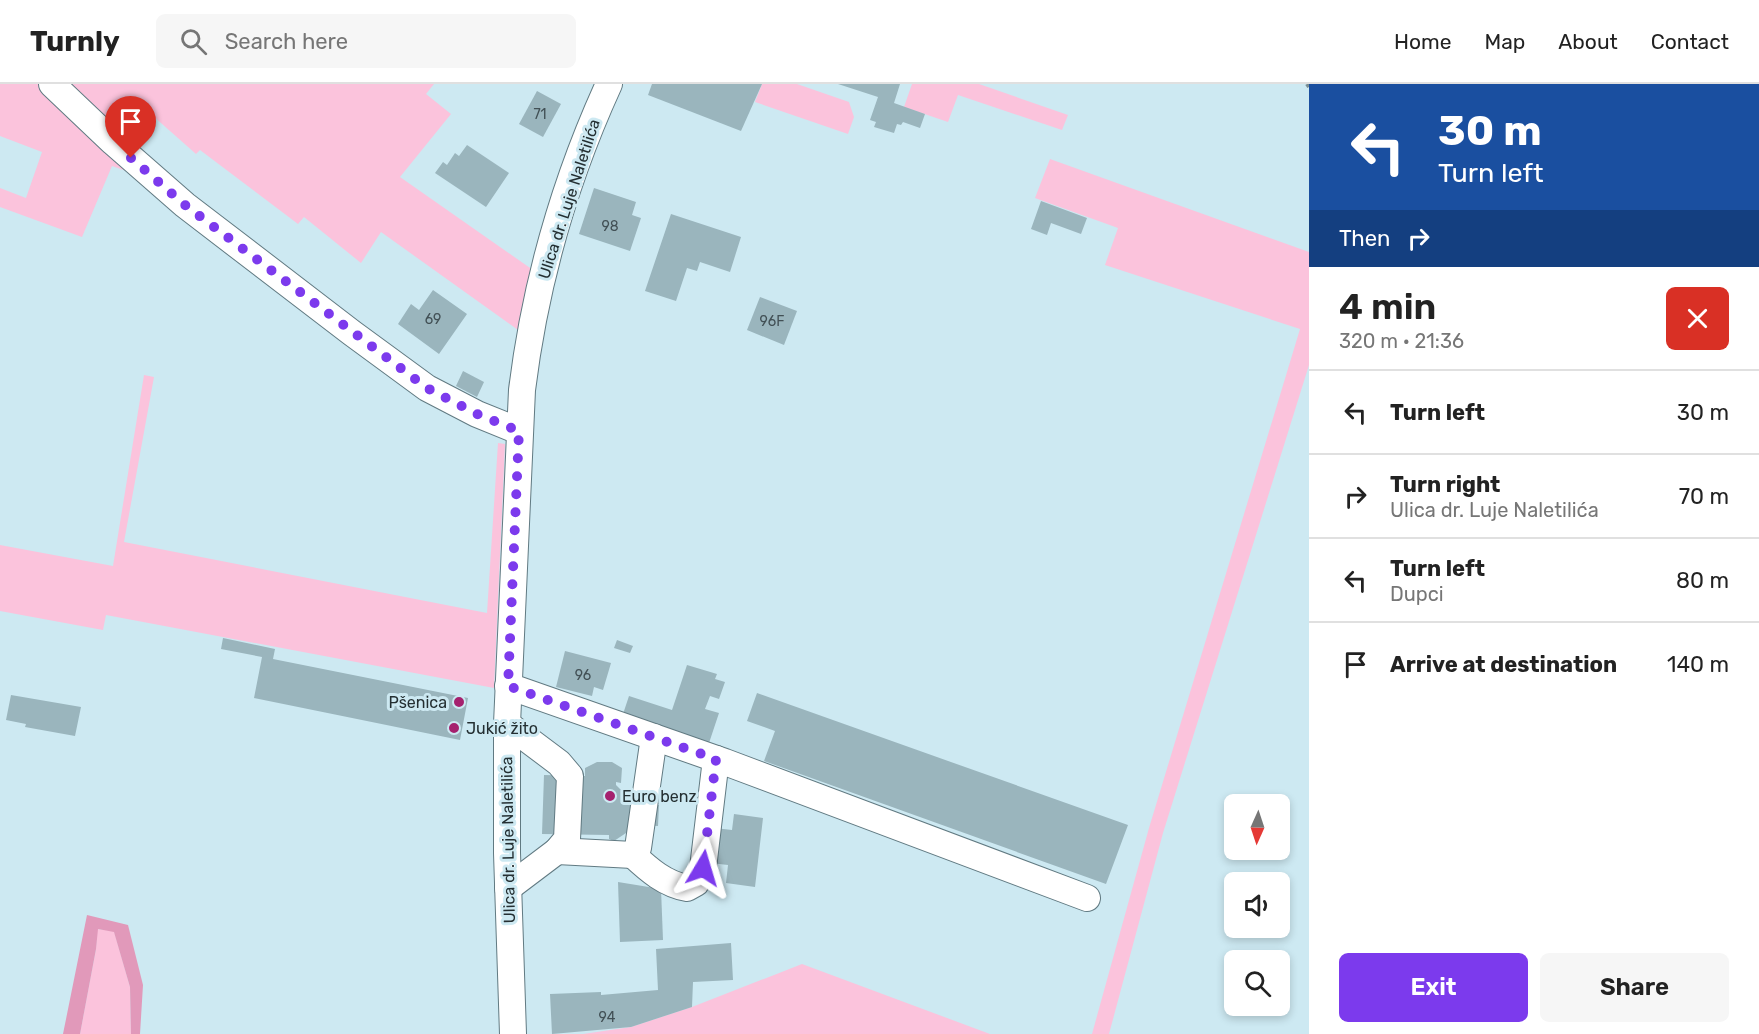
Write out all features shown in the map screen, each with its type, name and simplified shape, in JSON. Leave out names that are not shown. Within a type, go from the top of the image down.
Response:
[{"type":"street","points":[[52,84],[112,142],[185,205],[352,333],[427,388],[477,414],[519,431]]},
{"type":"street","name":"Ulica dr. Luje Naletilića","points":[[513,1034],[508,888],[507,724],[519,431],[527,348],[545,267],[572,180],[609,84]]},
{"type":"street","points":[[508,686],[716,759],[1087,898]]},
{"type":"street","points":[[507,724],[559,763],[570,776],[568,835],[557,851],[508,888]]},
{"type":"street","points":[[633,855],[638,848],[654,737]]},
{"type":"street","points":[[557,851],[633,855],[658,876],[672,884],[687,888],[696,883],[703,868],[716,759]]},
{"type":"shaded area","points":[[0,84],[42,84],[138,175],[112,166],[82,237],[0,207],[0,188],[26,198],[42,152],[0,136]]},
{"type":"shaded area","points":[[60,84],[434,84],[426,94],[451,114],[400,177],[533,270],[518,330],[381,232],[361,263],[304,217],[298,224],[200,150],[196,154],[144,108],[115,137]]},
{"type":"shaded area","points":[[762,84],[797,84],[849,102],[854,117],[848,134],[755,102]]},
{"type":"shaded area","points":[[912,84],[979,84],[1068,115],[1062,130],[958,95],[948,122],[904,107]]},
{"type":"shaded area","points":[[1050,159],[1309,252],[1309,365],[1163,833],[1109,1034],[1092,1034],[1149,828],[1300,329],[1105,265],[1118,228],[1035,198]]},
{"type":"shaded area","points":[[144,375],[154,377],[124,542],[487,613],[498,443],[505,444],[494,688],[106,615],[103,630],[0,611],[0,545],[113,566]]},
{"type":"shaded area","points":[[87,915],[128,925],[143,985],[140,1034],[131,1034],[130,987],[114,932],[98,929],[80,1034],[63,1034]]},
{"type":"shaded area","points":[[97,929],[114,931],[130,987],[131,1034],[80,1034],[96,949]]},
{"type":"shaded area","points":[[802,964],[990,1034],[583,1034],[631,1027],[692,1007]]},
{"type":"building","points":[[652,84],[762,84],[741,131],[648,95]]},
{"type":"building","points":[[838,84],[900,84],[894,103],[925,114],[920,128],[903,122],[901,125],[897,124],[894,133],[874,127],[876,122],[870,120],[878,97]]},
{"type":"building","points":[[537,91],[561,104],[543,137],[519,124]]},
{"type":"building","points":[[467,145],[509,173],[486,207],[435,173],[443,162],[447,165],[455,153],[459,156]]},
{"type":"building","points":[[594,188],[636,202],[632,215],[641,218],[630,251],[579,234]]},
{"type":"building","points":[[1041,201],[1087,218],[1081,234],[1051,223],[1047,235],[1031,229]]},
{"type":"building","points":[[671,214],[741,237],[730,272],[700,262],[697,271],[687,268],[676,301],[645,291]]},
{"type":"building","points":[[433,290],[467,314],[439,354],[398,324],[411,304],[419,310]]},
{"type":"building","points":[[760,297],[797,311],[784,345],[747,330]]},
{"type":"building","points":[[463,371],[484,382],[477,397],[456,386]]},
{"type":"building","points":[[223,638],[275,649],[273,659],[468,698],[460,740],[254,698],[262,657],[221,649]]},
{"type":"building","points":[[617,640],[633,646],[630,653],[614,648]]},
{"type":"building","points":[[565,651],[611,663],[603,690],[594,687],[592,696],[556,687]]},
{"type":"building","points":[[687,665],[717,674],[715,679],[725,682],[719,699],[710,696],[705,709],[719,713],[709,743],[623,714],[629,696],[672,710]]},
{"type":"building","points":[[757,693],[1128,825],[1106,884],[764,761],[775,731],[747,721]]},
{"type":"building","points":[[11,695],[81,707],[75,736],[25,727],[26,724],[6,720]]},
{"type":"building","points":[[597,762],[612,762],[622,768],[621,783],[616,782],[616,785],[620,789],[629,789],[628,804],[659,805],[658,826],[630,825],[629,831],[614,841],[609,839],[609,835],[542,834],[544,775],[585,776],[585,768]]},
{"type":"building","points":[[734,814],[763,818],[755,887],[726,883],[728,865],[693,861],[697,826],[732,830]]},
{"type":"building","points":[[618,882],[661,889],[663,940],[620,942]]},
{"type":"building","points":[[731,943],[733,980],[693,982],[692,1007],[631,1027],[552,1034],[550,994],[601,992],[601,995],[658,990],[656,949]]},
{"type":"place","name":"Pšenica","points":[[459,702]]},
{"type":"place","name":"Jukić žito","points":[[454,728]]},
{"type":"place","name":"Euro benz","points":[[610,796]]},
{"type":"route","points":[[131,158],[185,205],[427,388],[477,414],[519,431],[508,686],[716,759],[703,868]]}]
